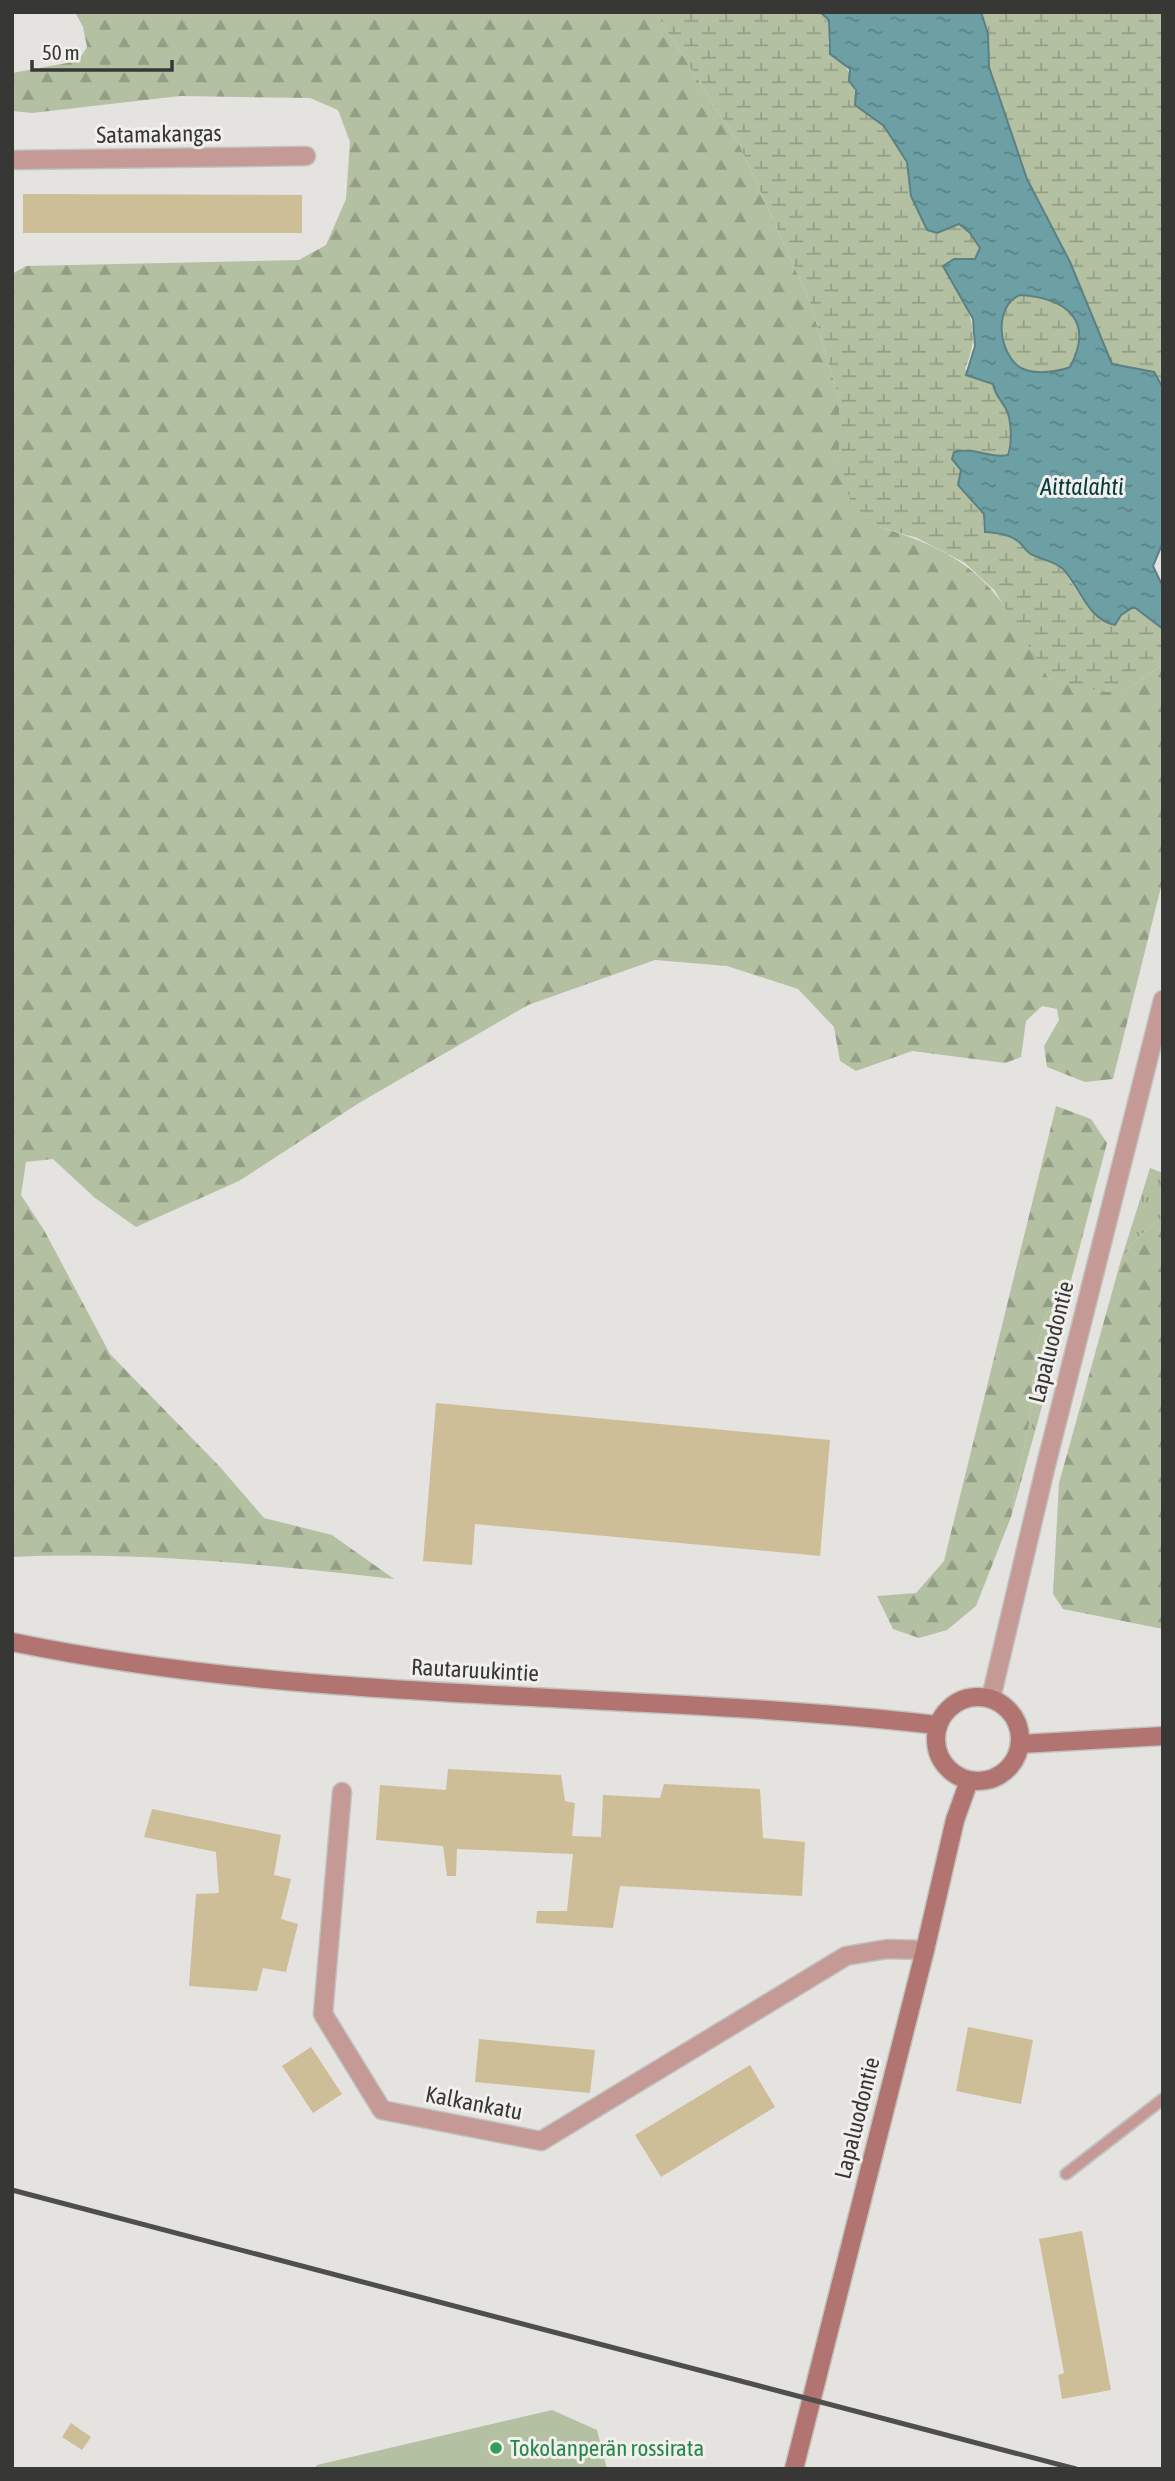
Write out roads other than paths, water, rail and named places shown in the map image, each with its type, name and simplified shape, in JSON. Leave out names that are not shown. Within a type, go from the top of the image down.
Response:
[{"type":"main road","name":"Rautaruukintie","points":[[12,1642],[170,1668],[355,1687],[937,1725]]},
{"type":"main road","points":[[978,1696],[991,1698],[1004,1705],[1014,1716],[1020,1744],[1012,1763],[996,1777],[969,1780],[944,1766],[937,1753],[937,1725],[953,1704],[978,1696]]},
{"type":"main road","points":[[1020,1744],[1163,1736]]},
{"type":"main road","name":"Lapaluodontie","points":[[794,2469],[925,1950],[954,1820],[969,1780]]},
{"type":"street","name":"Satamakangas","points":[[12,160],[306,156]]},
{"type":"street","name":"Lapaluodontie","points":[[991,1698],[1045,1469],[1163,1000]]},
{"type":"street","name":"Kalkankatu","points":[[342,1792],[323,2014],[382,2110],[541,2141],[846,1956],[887,1949],[925,1950]]},
{"type":"lane","points":[[1066,2174],[1163,2099]]},
{"type":"water","name":"Aittalahti","points":[[820,12],[981,12],[988,34],[989,67],[1027,179],[1070,262],[1112,364],[1154,372],[1163,388],[1163,542],[1153,566],[1163,587],[1163,629],[1134,607],[1121,615],[1115,625],[1098,617],[1060,566],[1031,554],[1009,536],[985,532],[984,514],[958,485],[961,470],[952,459],[954,452],[967,450],[1001,456],[1008,455],[1010,445],[1008,414],[993,384],[966,375],[975,346],[973,319],[943,266],[954,259],[975,259],[980,248],[970,233],[959,224],[937,233],[927,230],[911,196],[907,162],[884,126],[855,105],[856,90],[849,81],[850,69],[830,54],[829,20]],"holes":[[[1020,295],[1036,297],[1063,307],[1072,314],[1077,324],[1077,351],[1070,367],[1032,372],[1013,362],[1008,353],[1002,331],[1005,310],[1011,301]]]},
{"type":"railway","points":[[12,2190],[1076,2469]]},
{"type":"place","name":"Tokolanperän rossirata","points":[[496,2448]]}]
